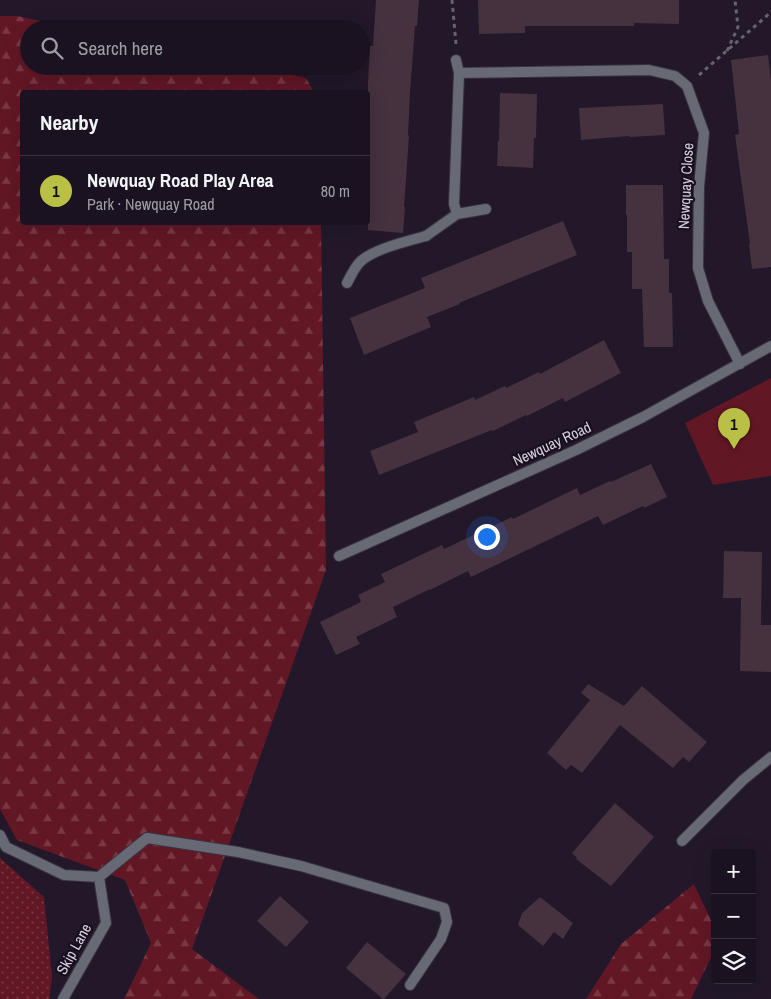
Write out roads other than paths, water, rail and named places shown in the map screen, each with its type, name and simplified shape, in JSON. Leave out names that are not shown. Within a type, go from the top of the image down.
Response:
[{"type":"street","points":[[456,60],[459,73],[454,204],[456,214]]},
{"type":"street","name":"Newquay Close","points":[[459,73],[649,70],[675,76],[687,86],[704,132],[699,187],[698,268],[708,301],[740,364]]},
{"type":"street","points":[[347,283],[359,263],[367,257],[383,249],[426,236],[456,214],[486,209]]},
{"type":"street","name":"Newquay Road","points":[[339,556],[576,450],[643,417],[771,346]]},
{"type":"street","points":[[682,841],[743,780],[771,757]]},
{"type":"street","points":[[0,835],[6,847],[64,875],[99,877],[147,838],[238,852],[301,866],[444,908],[447,922],[441,939],[410,985]]},
{"type":"street","name":"Skip Lane","points":[[63,999],[106,924],[99,877]]},
{"type":"place","name":"Newquay Road Play Area","points":[[734,449]]}]
